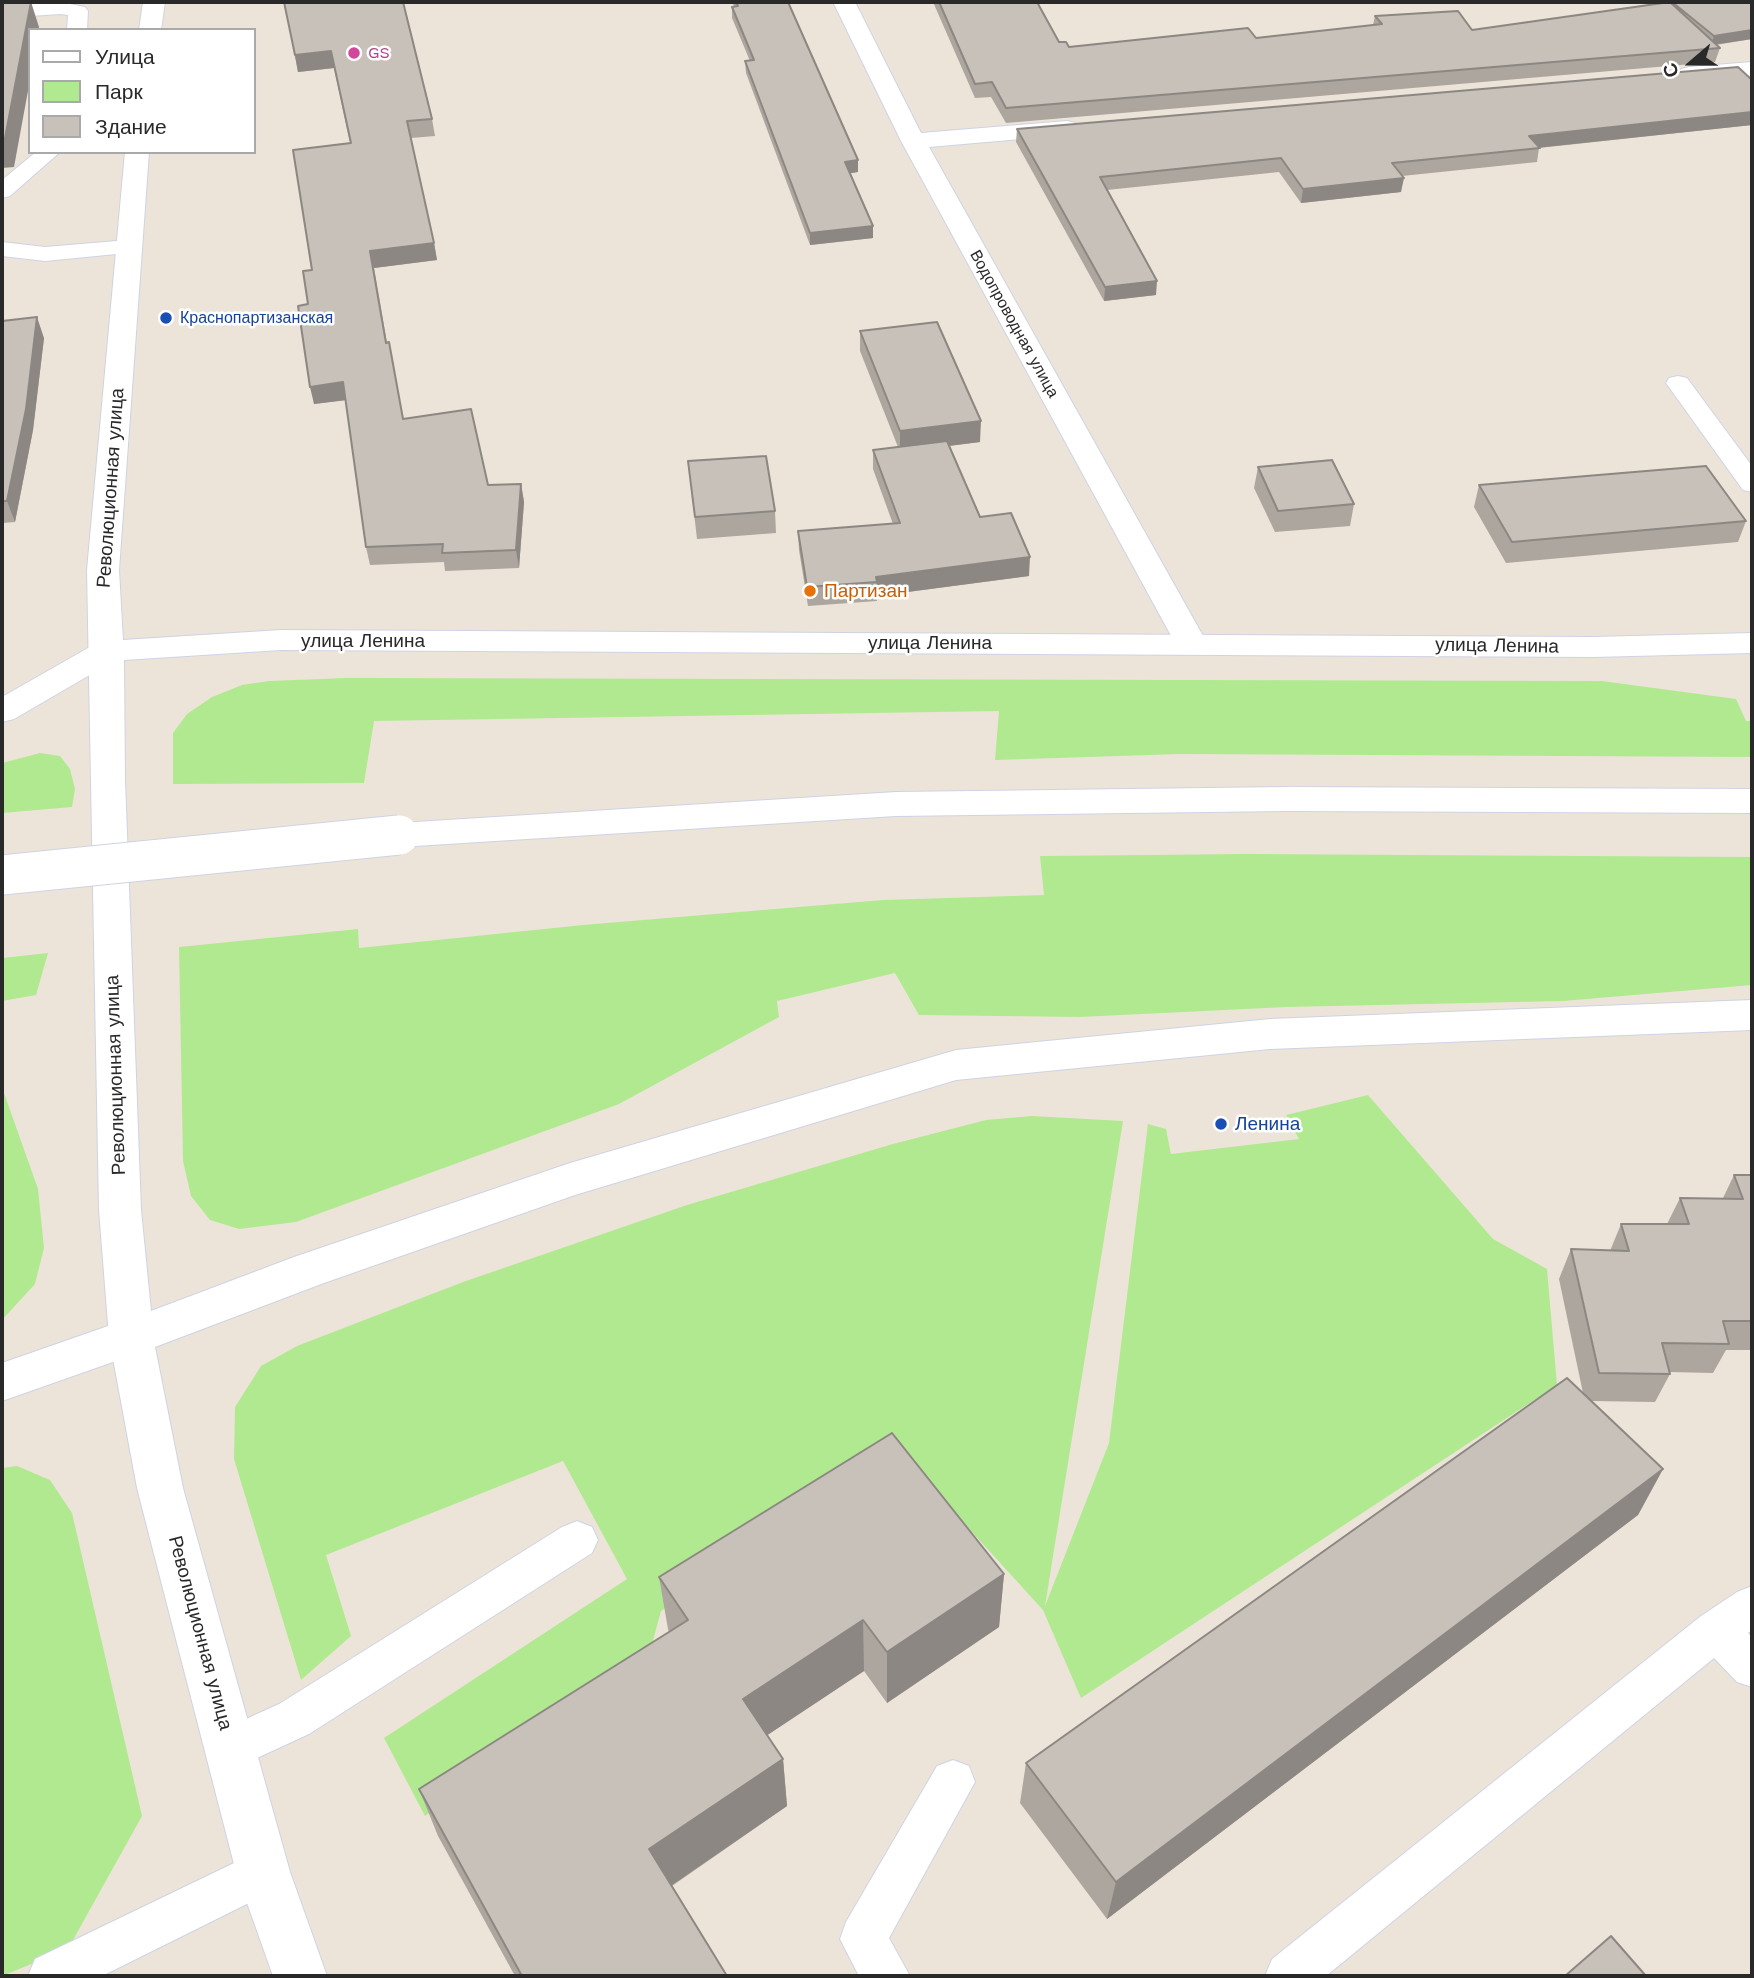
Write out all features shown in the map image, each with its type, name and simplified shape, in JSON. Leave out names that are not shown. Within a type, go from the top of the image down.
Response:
[{"type":"main road","points":[[150,28],[153,2]]},
{"type":"main road","name":"Водопроводная улица","points":[[844,2],[912,141],[1191,643]]},
{"type":"main road","points":[[1670,76],[1752,69]]},
{"type":"main road","points":[[912,141],[1091,126]]},
{"type":"main road","name":"Революционная улица","points":[[138,154],[103,569],[120,1210],[131,1337],[160,1488],[264,1872],[300,1976]]},
{"type":"main road","name":"улица Ленина","points":[[107,651],[281,640],[1593,647],[1752,643]]},
{"type":"main road","points":[[2,711],[107,651]]},
{"type":"main road","points":[[2,875],[399,835],[896,804],[1286,799],[1752,801]]},
{"type":"main road","points":[[2,1382],[131,1337],[309,1269],[570,1180],[957,1065],[1270,1034],[1752,1015]]},
{"type":"lane","points":[[2,12],[60,8],[78,11],[77,28]]},
{"type":"lane","points":[[2,191],[47,154]]},
{"type":"lane","points":[[2,248],[45,254],[129,247]]},
{"type":"lane","points":[[1678,383],[1752,484]]},
{"type":"lane","points":[[231,1748],[294,1718],[577,1540]]},
{"type":"lane","points":[[1289,1976],[1716,1630],[1752,1606]]},
{"type":"lane","points":[[1716,1630],[1752,1667]]},
{"type":"lane","points":[[886,1976],[863,1939],[954,1782]]},
{"type":"lane","points":[[52,1976],[264,1872]]},
{"type":"green space","points":[[347,678],[1602,681],[1736,699],[1746,721],[1752,721],[1752,757],[1180,754],[995,760],[999,711],[374,721],[364,783],[173,784],[173,733],[187,714],[212,697],[242,685],[269,681]]},
{"type":"green space","points":[[40,753],[60,756],[70,769],[75,789],[72,807],[2,813],[2,763]]},
{"type":"green space","points":[[1247,854],[1752,857],[1752,985],[1563,1001],[1287,1007],[1080,1017],[919,1015],[895,973],[777,1001],[779,1017],[619,1104],[296,1222],[239,1229],[210,1220],[191,1196],[183,1161],[179,947],[358,929],[359,948],[583,925],[883,900],[1044,895],[1040,856]]},
{"type":"green space","points":[[48,953],[36,995],[2,1001],[2,958]]},
{"type":"green space","points":[[3,1090],[38,1189],[44,1248],[35,1284],[2,1320]]},
{"type":"green space","points":[[1368,1095],[1493,1239],[1547,1269],[1557,1385],[1081,1698],[1043,1610],[901,1454],[661,1611],[647,1663],[425,1816],[384,1738],[627,1579],[563,1461],[326,1555],[351,1636],[301,1680],[234,1459],[235,1407],[261,1366],[297,1346],[463,1282],[687,1205],[893,1144],[986,1120],[1032,1116],[1123,1121],[1045,1606],[1109,1443],[1148,1124],[1166,1129],[1171,1154],[1299,1139],[1286,1115]]},
{"type":"green space","points":[[17,1466],[50,1480],[72,1513],[142,1816],[68,1949],[2,1976],[2,1468]]},
{"type":"building","points":[[2,2],[31,2],[5,138],[2,139]]},
{"type":"building","points":[[284,2],[403,2],[432,119],[407,121],[434,243],[370,251],[386,343],[389,342],[403,419],[471,409],[488,485],[521,484],[516,550],[442,553],[443,544],[366,547],[343,382],[310,387],[298,306],[308,304],[303,271],[312,270],[293,150],[351,143],[331,51],[295,55]]},
{"type":"building","points":[[736,2],[788,2],[858,160],[845,162],[873,226],[810,233],[745,61],[754,60],[732,7],[738,6]]},
{"type":"building","points":[[939,2],[1037,2],[1059,42],[1066,42],[1069,47],[1248,28],[1256,38],[1382,24],[1375,16],[1458,11],[1472,30],[1670,2],[1720,48],[1006,108],[992,82],[975,84]]},
{"type":"building","points":[[1672,2],[1752,2],[1752,30],[1714,36]]},
{"type":"building","points":[[1738,67],[1752,80],[1752,112],[1529,136],[1540,148],[1392,163],[1404,178],[1303,189],[1281,158],[1100,177],[1157,281],[1105,287],[1017,129]]},
{"type":"building","points":[[37,317],[26,409],[7,501],[2,501],[2,321]]},
{"type":"building","points":[[937,322],[981,421],[900,431],[860,331]]},
{"type":"building","points":[[947,441],[980,517],[1011,513],[1030,557],[876,577],[877,582],[807,587],[798,531],[900,523],[873,450]]},
{"type":"building","points":[[766,456],[775,511],[695,517],[688,461]]},
{"type":"building","points":[[1332,460],[1354,504],[1278,511],[1258,467]]},
{"type":"building","points":[[1706,466],[1746,521],[1512,542],[1479,485]]},
{"type":"building","points":[[1734,1175],[1752,1175],[1752,1321],[1723,1321],[1729,1344],[1662,1343],[1670,1374],[1599,1373],[1571,1249],[1629,1251],[1621,1224],[1689,1224],[1680,1198],[1743,1199]]},
{"type":"building","points":[[1567,1378],[1663,1469],[1116,1882],[1026,1763]]},
{"type":"building","points":[[892,1433],[1004,1574],[887,1652],[863,1620],[743,1699],[783,1759],[649,1849],[727,1976],[522,1976],[419,1789],[688,1620],[659,1577]]},
{"type":"building","points":[[1611,1936],[1646,1976],[1565,1976]]},
{"type":"place","name":"GS","points":[[354,53]]},
{"type":"place","name":"Краснопартизанская","points":[[166,318]]},
{"type":"place","name":"Партизан","points":[[810,591]]},
{"type":"place","name":"Ленина","points":[[1221,1124]]}]
